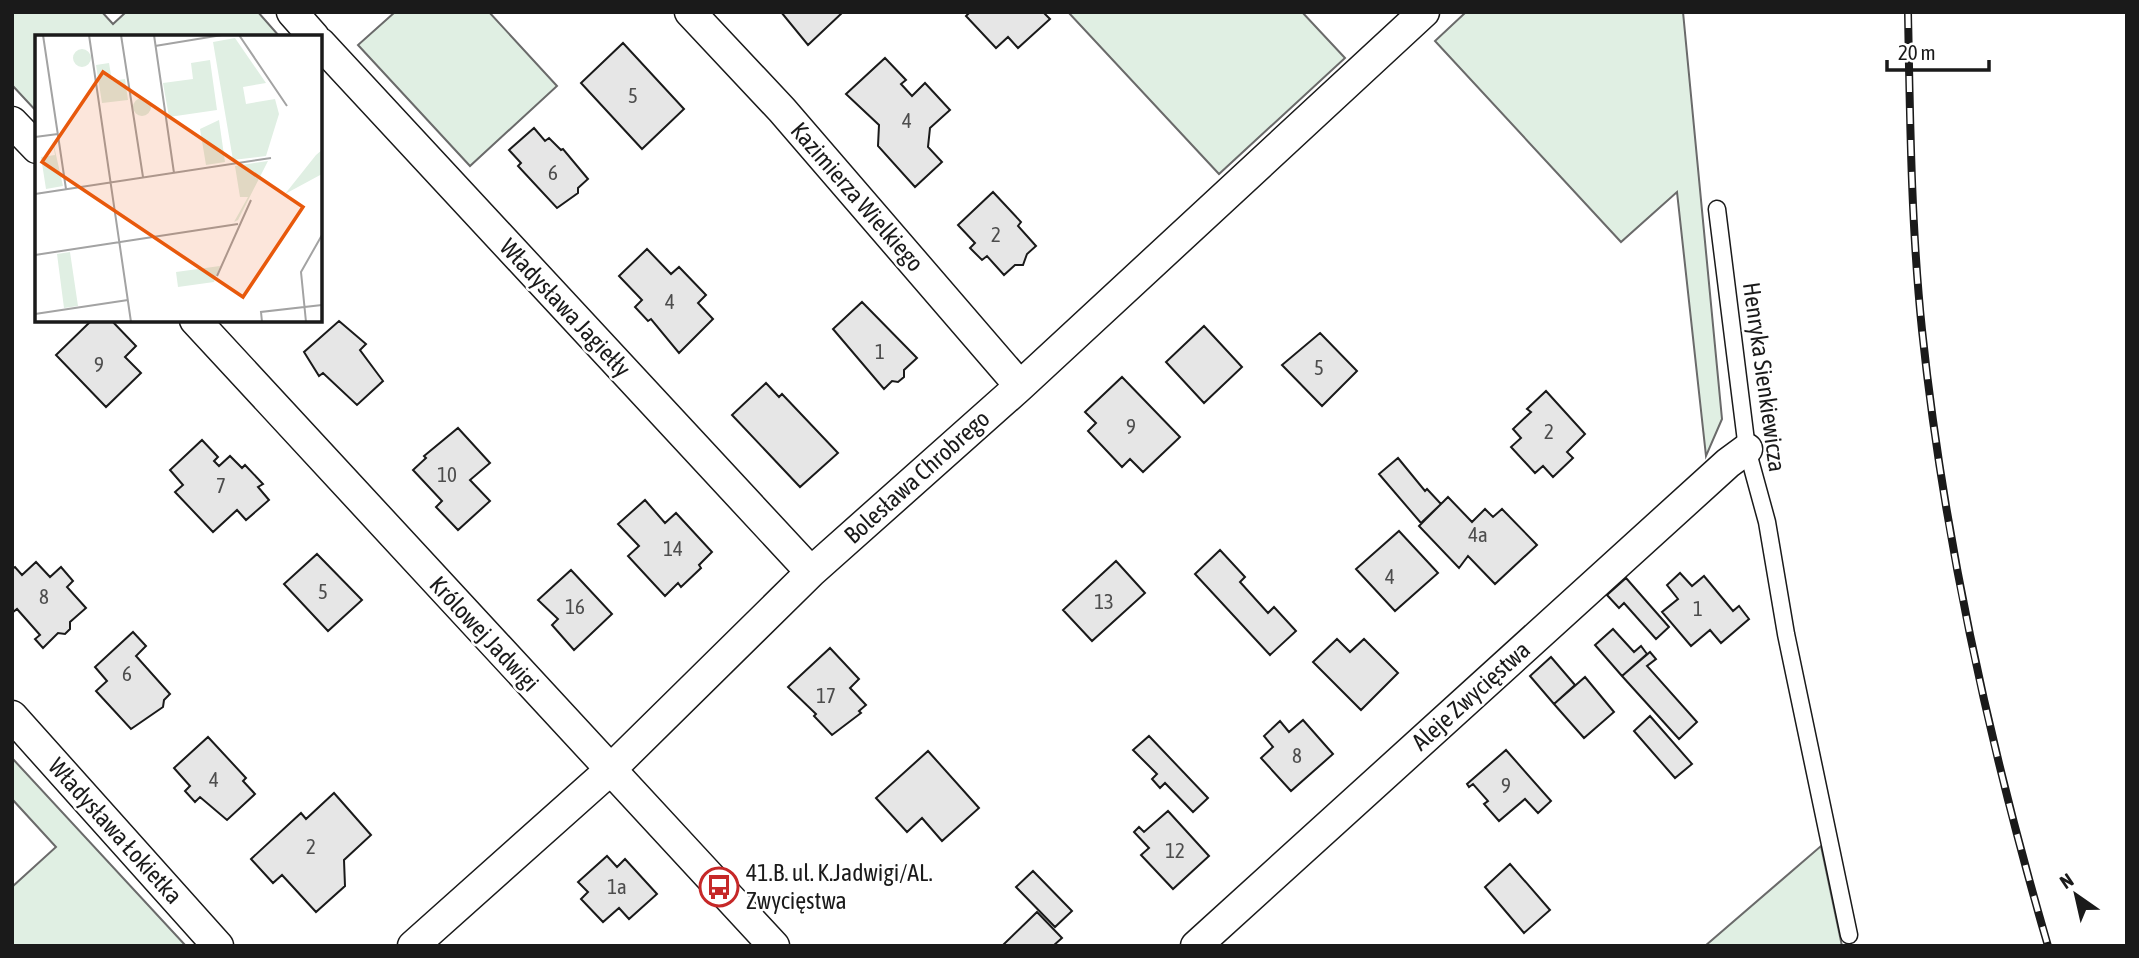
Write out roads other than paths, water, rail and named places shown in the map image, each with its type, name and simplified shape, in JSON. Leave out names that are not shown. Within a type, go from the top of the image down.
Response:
[{"type":"street","points":[[292,12],[312,35]]},
{"type":"street","name":"Kazimierza Wielkiego","points":[[690,12],[782,110],[1020,386]]},
{"type":"street","name":"Bolesława Chrobrego","points":[[413,946],[609,771],[811,572],[1020,386],[1424,12]]},
{"type":"street","name":"Władysława Jagiełły","points":[[322,45],[811,572]]},
{"type":"street","points":[[12,121],[35,146]]},
{"type":"street","name":"Królowej Jadwigi","points":[[197,322],[609,771],[629,786],[774,946]]},
{"type":"street","name":"Aleje Zwycięstwa","points":[[1196,946],[1718,472],[1747,449]]},
{"type":"street","name":"Władysława Łokietka","points":[[12,716],[218,946]]},
{"type":"lane","name":"Henryka Sienkiewicza","points":[[1717,209],[1747,449],[1767,522],[1777,592],[1849,935]]},
{"type":"railway","points":[[1908,12],[1915,250],[1931,408],[1971,641],[2007,794],[2048,946]]},
{"type":"place","name":"41.B. ul. K.Jadwigi/AL. Zwycięstwa","points":[[719,887]]}]
